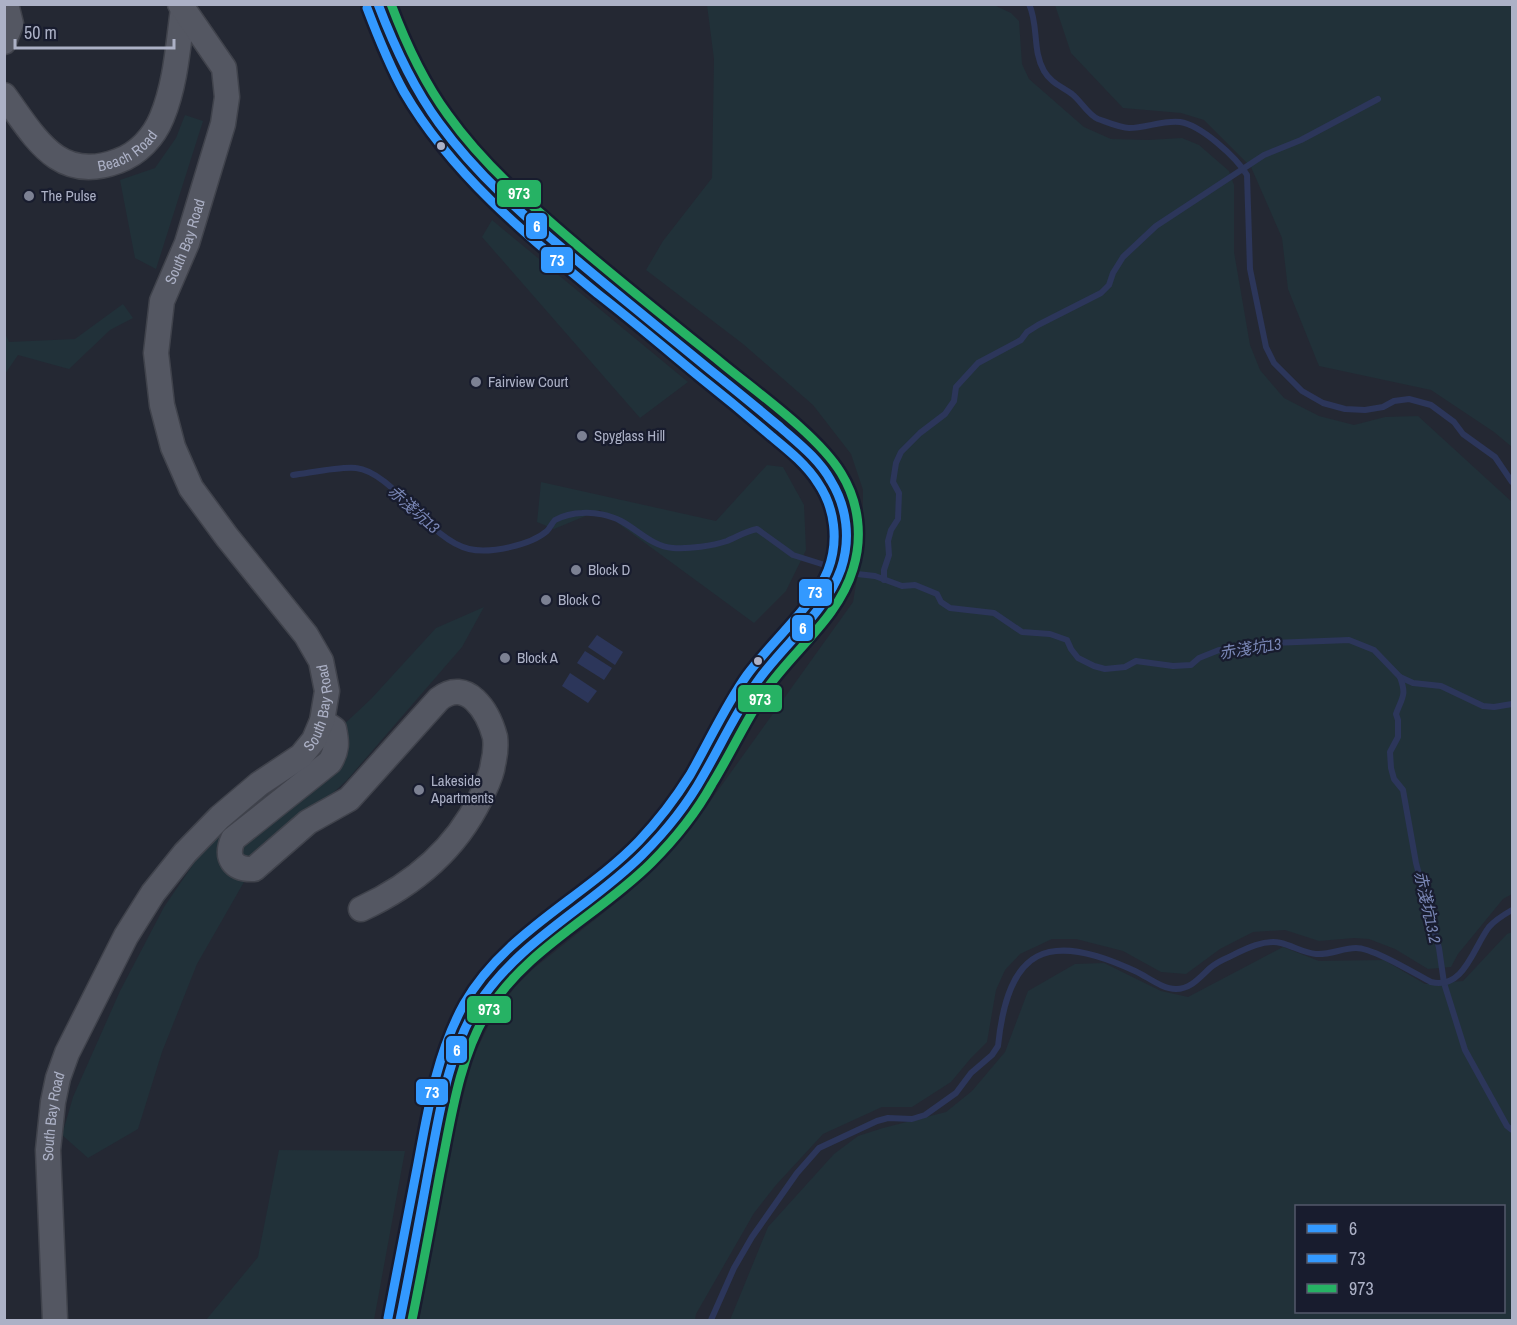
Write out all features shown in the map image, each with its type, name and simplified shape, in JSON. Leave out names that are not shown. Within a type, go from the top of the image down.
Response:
[{"type":"main road","points":[[378,4],[391,40],[416,88],[442,129],[469,162],[529,220],[815,459],[835,485],[844,508],[847,537],[840,573],[827,597],[758,681],[694,792],[676,816],[625,871],[520,955],[492,984],[478,1006],[458,1044],[450,1069],[400,1320]]},
{"type":"street","points":[[4,42],[11,24],[6,4]]},
{"type":"street","name":"Beach Road","points":[[4,95],[42,147],[61,162],[80,168],[102,168],[127,158],[147,143],[162,119],[172,85],[181,7]]},
{"type":"street","name":"South Bay Road","points":[[55,1320],[48,1150],[53,1102],[67,1053],[126,936],[153,893],[185,853],[220,817],[259,784],[302,756],[314,740],[322,721],[327,691],[321,661],[306,635],[227,537],[191,488],[173,447],[162,405],[156,353],[162,301],[187,243],[223,124],[227,97],[224,68],[181,7]]},
{"type":"street","points":[[322,721],[334,729],[336,738],[337,747],[330,762],[232,839],[229,848],[230,858],[236,866],[244,870],[254,869],[308,822],[349,799],[439,699],[447,693],[468,694],[486,713],[495,739],[493,766],[486,787],[465,826],[451,844],[436,860],[401,888],[361,909]]},
{"type":"shaded area","points":[[707,5],[994,5],[1011,13],[1019,21],[1022,64],[1029,79],[1084,127],[1111,139],[1182,138],[1199,145],[1229,171],[1234,185],[1234,252],[1250,345],[1260,370],[1284,398],[1319,416],[1354,425],[1385,417],[1418,416],[1512,502],[1512,894],[1503,899],[1458,954],[1451,967],[1428,969],[1395,949],[1369,939],[1319,941],[1285,930],[1253,932],[1220,949],[1186,974],[1161,972],[1123,951],[1076,939],[1052,939],[1020,954],[1005,970],[996,990],[987,1042],[951,1082],[912,1107],[882,1107],[823,1134],[776,1185],[754,1213],[696,1314],[695,1320],[419,1320],[457,1121],[476,1051],[494,1015],[515,987],[533,969],[627,894],[672,850],[701,814],[853,602],[863,542],[863,490],[851,454],[813,405],[743,344],[646,270],[663,241],[712,178],[714,59]]},
{"type":"shaded area","points":[[1055,5],[1512,5],[1512,447],[1494,432],[1431,390],[1319,366],[1288,289],[1282,238],[1251,167],[1204,120],[1181,113],[1123,108],[1071,53]]},
{"type":"shaded area","points":[[185,115],[203,121],[156,269],[135,258],[120,180],[155,168],[176,138]]},
{"type":"shaded area","points":[[492,220],[688,382],[640,418],[482,237]]},
{"type":"shaded area","points":[[123,304],[133,318],[110,330],[69,369],[18,355],[5,374],[5,333],[9,342],[75,339]]},
{"type":"shaded area","points":[[767,465],[783,467],[804,505],[806,550],[786,591],[754,623],[600,510],[554,529],[537,522],[541,482],[716,521]]},
{"type":"shaded area","points":[[484,607],[462,647],[347,780],[252,868],[197,964],[162,1052],[138,1129],[88,1158],[62,1135],[73,1097],[120,991],[164,907],[220,825],[306,760],[371,699],[436,628]]},
{"type":"shaded area","points":[[1512,932],[1512,1320],[730,1320],[768,1227],[834,1154],[858,1136],[946,1112],[972,1091],[1005,1052],[1028,991],[1075,964],[1104,963],[1161,991],[1188,997],[1283,947],[1319,961],[1384,960],[1425,984],[1463,981],[1507,934]]},
{"type":"shaded area","points":[[279,1150],[405,1151],[374,1320],[206,1320],[258,1257]]},
{"type":"water","points":[[597,635],[623,652],[615,665],[588,647]]},
{"type":"water","points":[[585,651],[612,668],[604,680],[577,663]]},
{"type":"water","points":[[570,673],[597,691],[588,703],[562,686]]},
{"type":"waterway","points":[[1029,4],[1034,21],[1038,55],[1044,71],[1053,81],[1072,94],[1094,117],[1125,128],[1174,122],[1188,124],[1208,135],[1235,160],[1247,175],[1250,269],[1266,347],[1274,363],[1302,391],[1323,403],[1345,409],[1365,410],[1409,399],[1431,405],[1454,422],[1463,434],[1495,457],[1512,482]]},
{"type":"waterway","points":[[884,580],[884,570],[889,555],[888,541],[891,530],[898,519],[899,493],[893,482],[896,463],[901,452],[920,433],[945,414],[954,401],[956,387],[978,363],[1021,340],[1027,332],[1038,325],[1101,293],[1109,285],[1123,257],[1156,226],[1264,155],[1301,140],[1378,99]]},
{"type":"waterway","name":"赤淺坑13","points":[[293,475],[350,468],[370,472],[384,481],[440,533],[454,543],[469,549],[499,549],[521,544],[540,536],[558,519],[575,514],[592,513],[617,519],[659,545],[673,548],[694,548],[715,544],[757,529],[793,555],[828,566]]},
{"type":"waterway","name":"赤淺坑13","points":[[857,574],[875,576],[902,586],[915,585],[937,594],[941,602],[950,608],[994,613],[1022,632],[1050,634],[1067,640],[1078,658],[1105,669],[1125,667],[1136,661],[1173,666],[1191,665],[1199,658],[1219,650],[1241,652],[1272,643],[1349,640],[1374,650],[1400,677],[1413,683],[1441,686],[1483,706],[1512,704]]},
{"type":"waterway","name":"赤淺坑13.2","points":[[1400,677],[1403,693],[1396,714],[1398,737],[1390,752],[1391,768],[1394,779],[1403,790],[1416,863],[1439,948],[1444,983],[1465,1050],[1507,1126],[1512,1130]]},
{"type":"waterway","points":[[711,1320],[734,1268],[752,1237],[797,1173],[819,1148],[877,1121],[888,1118],[912,1119],[925,1115],[956,1093],[971,1073],[992,1055],[998,1046],[1003,1013],[1011,987],[1023,968],[1037,956],[1056,951],[1078,952],[1104,958],[1160,985],[1176,989],[1191,985],[1221,960],[1255,946],[1275,942],[1316,954],[1351,948],[1363,949],[1394,962],[1431,982],[1442,983],[1460,974],[1489,927],[1512,910]]},
{"type":"transit line","name":"6","points":[[378,4],[397,50],[420,95],[453,142],[469,160],[502,194],[556,243],[808,452],[826,473],[836,491],[846,524],[844,558],[834,585],[815,614],[767,668],[749,693],[697,787],[676,817],[622,874],[513,962],[477,1006],[458,1045],[445,1087],[400,1320]]},
{"type":"transit line","name":"973","points":[[391,4],[409,48],[431,89],[462,134],[494,170],[565,235],[817,443],[847,484],[858,520],[858,545],[853,569],[837,603],[766,690],[706,795],[684,825],[660,854],[631,882],[521,970],[486,1014],[476,1032],[462,1071],[412,1320]]},
{"type":"transit line","name":"73","points":[[367,8],[404,92],[423,122],[467,176],[517,226],[802,463],[824,493],[834,525],[833,548],[828,570],[813,597],[747,675],[690,775],[666,810],[639,841],[617,861],[522,936],[500,957],[464,1004],[447,1042],[435,1082],[388,1318]]},
{"type":"place","name":"The Pulse","points":[[29,196]]},
{"type":"place","name":"Fairview Court","points":[[476,382]]},
{"type":"place","name":"Spyglass Hill","points":[[582,436]]},
{"type":"place","name":"Block D","points":[[576,570]]},
{"type":"place","name":"Block C","points":[[546,600]]},
{"type":"place","name":"Block A","points":[[505,658]]},
{"type":"place","name":"Lakeside Apartments","points":[[419,790]]}]
